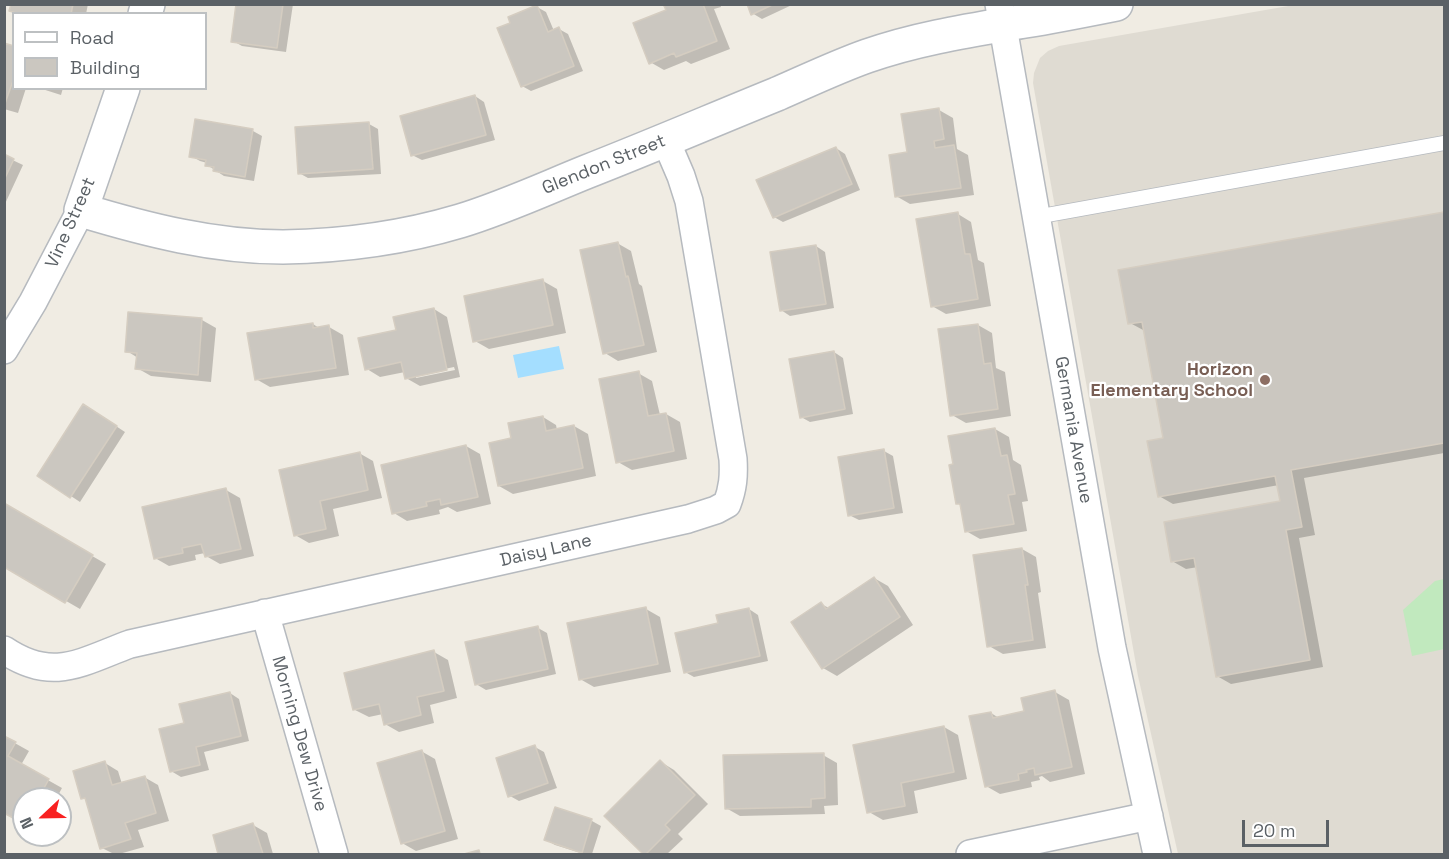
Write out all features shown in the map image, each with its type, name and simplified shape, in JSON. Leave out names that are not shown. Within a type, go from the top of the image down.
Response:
[{"type":"street","name":"Glendon Street","points":[[81,210],[170,234],[243,245],[282,247],[352,242],[423,230],[494,210],[865,57],[1001,14],[1116,4]]},
{"type":"street","name":"Germania Avenue","points":[[1001,14],[1112,648],[1157,855]]},
{"type":"street","name":"Vine Street","points":[[4,350],[33,302],[81,210],[122,90]]},
{"type":"street","name":"Daisy Lane","points":[[4,650],[36,666],[54,669],[70,666],[130,644],[688,519],[709,513],[727,504],[734,475],[731,448],[688,201],[681,176],[666,141]]},
{"type":"street","name":"Morning Dew Drive","points":[[265,614],[334,855]]},
{"type":"street","points":[[970,855],[1149,816]]},
{"type":"lane","points":[[1036,218],[1444,143]]},
{"type":"shaded area","name":"Horizon Elementary School","points":[[1294,5],[1444,5],[1444,854],[1178,854],[1138,676],[1033,83],[1040,58],[1059,46]]},
{"type":"green space","points":[[1444,579],[1444,649],[1412,656],[1403,610],[1435,581]]},
{"type":"water","points":[[559,346],[564,369],[518,378],[513,355]]},
{"type":"building","points":[[11,4],[73,4],[71,12],[9,11]]},
{"type":"building","points":[[236,4],[283,4],[277,48],[231,42]]},
{"type":"building","points":[[663,4],[703,4],[717,41],[676,57],[674,53],[649,64],[633,23],[666,10]]},
{"type":"building","points":[[747,4],[774,4],[751,15]]},
{"type":"building","points":[[537,5],[548,32],[559,27],[574,66],[521,87],[497,28],[510,23],[508,17]]},
{"type":"building","points":[[4,43],[12,45],[12,84],[4,106]]},
{"type":"building","points":[[475,95],[486,135],[411,156],[400,116]]},
{"type":"building","points":[[939,108],[944,139],[934,141],[935,148],[954,145],[961,188],[895,197],[889,155],[907,152],[901,114]]},
{"type":"building","points":[[195,119],[253,129],[245,177],[213,171],[214,167],[205,166],[206,160],[189,157]]},
{"type":"building","points":[[369,122],[373,169],[298,174],[295,127]]},
{"type":"building","points":[[836,147],[852,184],[773,218],[756,180]]},
{"type":"building","points":[[4,154],[14,159],[4,180]]},
{"type":"building","points":[[958,212],[965,254],[970,254],[978,299],[931,307],[916,219]]},
{"type":"building","points":[[1444,212],[1444,443],[1291,470],[1302,527],[1286,530],[1310,660],[1216,677],[1194,558],[1171,562],[1164,522],[1280,501],[1275,476],[1158,497],[1147,441],[1163,438],[1142,322],[1128,324],[1118,270]]},
{"type":"building","points":[[618,242],[644,345],[603,354],[580,250]]},
{"type":"building","points":[[816,245],[826,304],[780,311],[770,252]]},
{"type":"building","points":[[543,279],[553,325],[473,342],[464,296]]},
{"type":"building","points":[[434,308],[447,370],[405,379],[401,362],[365,370],[358,338],[396,330],[393,317]]},
{"type":"building","points":[[128,312],[202,318],[198,375],[135,369],[137,353],[125,352]]},
{"type":"building","points":[[313,323],[313,328],[329,325],[336,368],[255,380],[247,333]]},
{"type":"building","points":[[978,324],[984,364],[991,363],[998,409],[950,416],[938,329]]},
{"type":"building","points":[[834,351],[845,409],[800,418],[789,359]]},
{"type":"building","points":[[639,371],[648,416],[666,413],[674,451],[616,463],[599,379]]},
{"type":"building","points":[[83,404],[117,426],[70,498],[37,476]]},
{"type":"building","points":[[543,416],[546,431],[574,425],[583,468],[498,486],[489,443],[511,438],[508,423]]},
{"type":"building","points":[[995,428],[1001,456],[1007,455],[1015,494],[1008,495],[1014,524],[965,532],[960,504],[956,504],[949,465],[953,464],[948,436]]},
{"type":"building","points":[[466,445],[478,497],[441,505],[440,499],[426,502],[427,506],[392,514],[381,465]]},
{"type":"building","points":[[884,449],[894,508],[848,516],[838,457]]},
{"type":"building","points":[[360,452],[368,490],[320,501],[326,529],[294,536],[279,470]]},
{"type":"building","points":[[226,488],[241,549],[205,557],[201,544],[182,548],[183,553],[154,559],[142,507]]},
{"type":"building","points":[[4,503],[93,555],[65,603],[4,567]]},
{"type":"building","points":[[1022,548],[1033,640],[987,647],[973,555]]},
{"type":"building","points":[[874,577],[900,617],[822,669],[791,622],[821,602],[826,609]]},
{"type":"building","points":[[646,607],[658,664],[579,680],[567,623]]},
{"type":"building","points":[[749,608],[760,656],[684,673],[675,633],[718,623],[716,615]]},
{"type":"building","points":[[538,626],[548,669],[475,685],[465,642]]},
{"type":"building","points":[[434,650],[444,691],[417,697],[421,715],[384,725],[379,704],[353,710],[344,673]]},
{"type":"building","points":[[1055,690],[1072,767],[1035,775],[1034,768],[1018,774],[1019,780],[985,787],[969,716],[991,712],[993,718],[1024,711],[1021,698]]},
{"type":"building","points":[[230,692],[241,736],[196,747],[200,765],[170,772],[159,729],[184,723],[179,704]]},
{"type":"building","points":[[944,726],[954,772],[901,783],[905,806],[867,813],[853,745]]},
{"type":"building","points":[[4,736],[16,742],[8,756],[49,779],[45,787],[12,787],[12,817],[4,813]]},
{"type":"building","points":[[535,745],[548,783],[508,797],[496,758]]},
{"type":"building","points":[[422,750],[445,831],[401,844],[377,763]]},
{"type":"building","points":[[824,753],[825,798],[811,799],[811,807],[725,809],[723,755]]},
{"type":"building","points":[[660,760],[695,795],[665,825],[670,830],[646,854],[643,854],[604,816]]},
{"type":"building","points":[[105,761],[112,785],[145,776],[156,813],[125,823],[131,839],[100,849],[85,798],[81,799],[73,771]]},
{"type":"building","points":[[555,807],[592,819],[582,853],[544,840]]},
{"type":"building","points":[[253,823],[263,854],[218,854],[213,835]]},
{"type":"building","points":[[479,850],[480,854],[464,854]]},
{"type":"place","name":"Horizon Elementary School","points":[[1265,380]]}]
